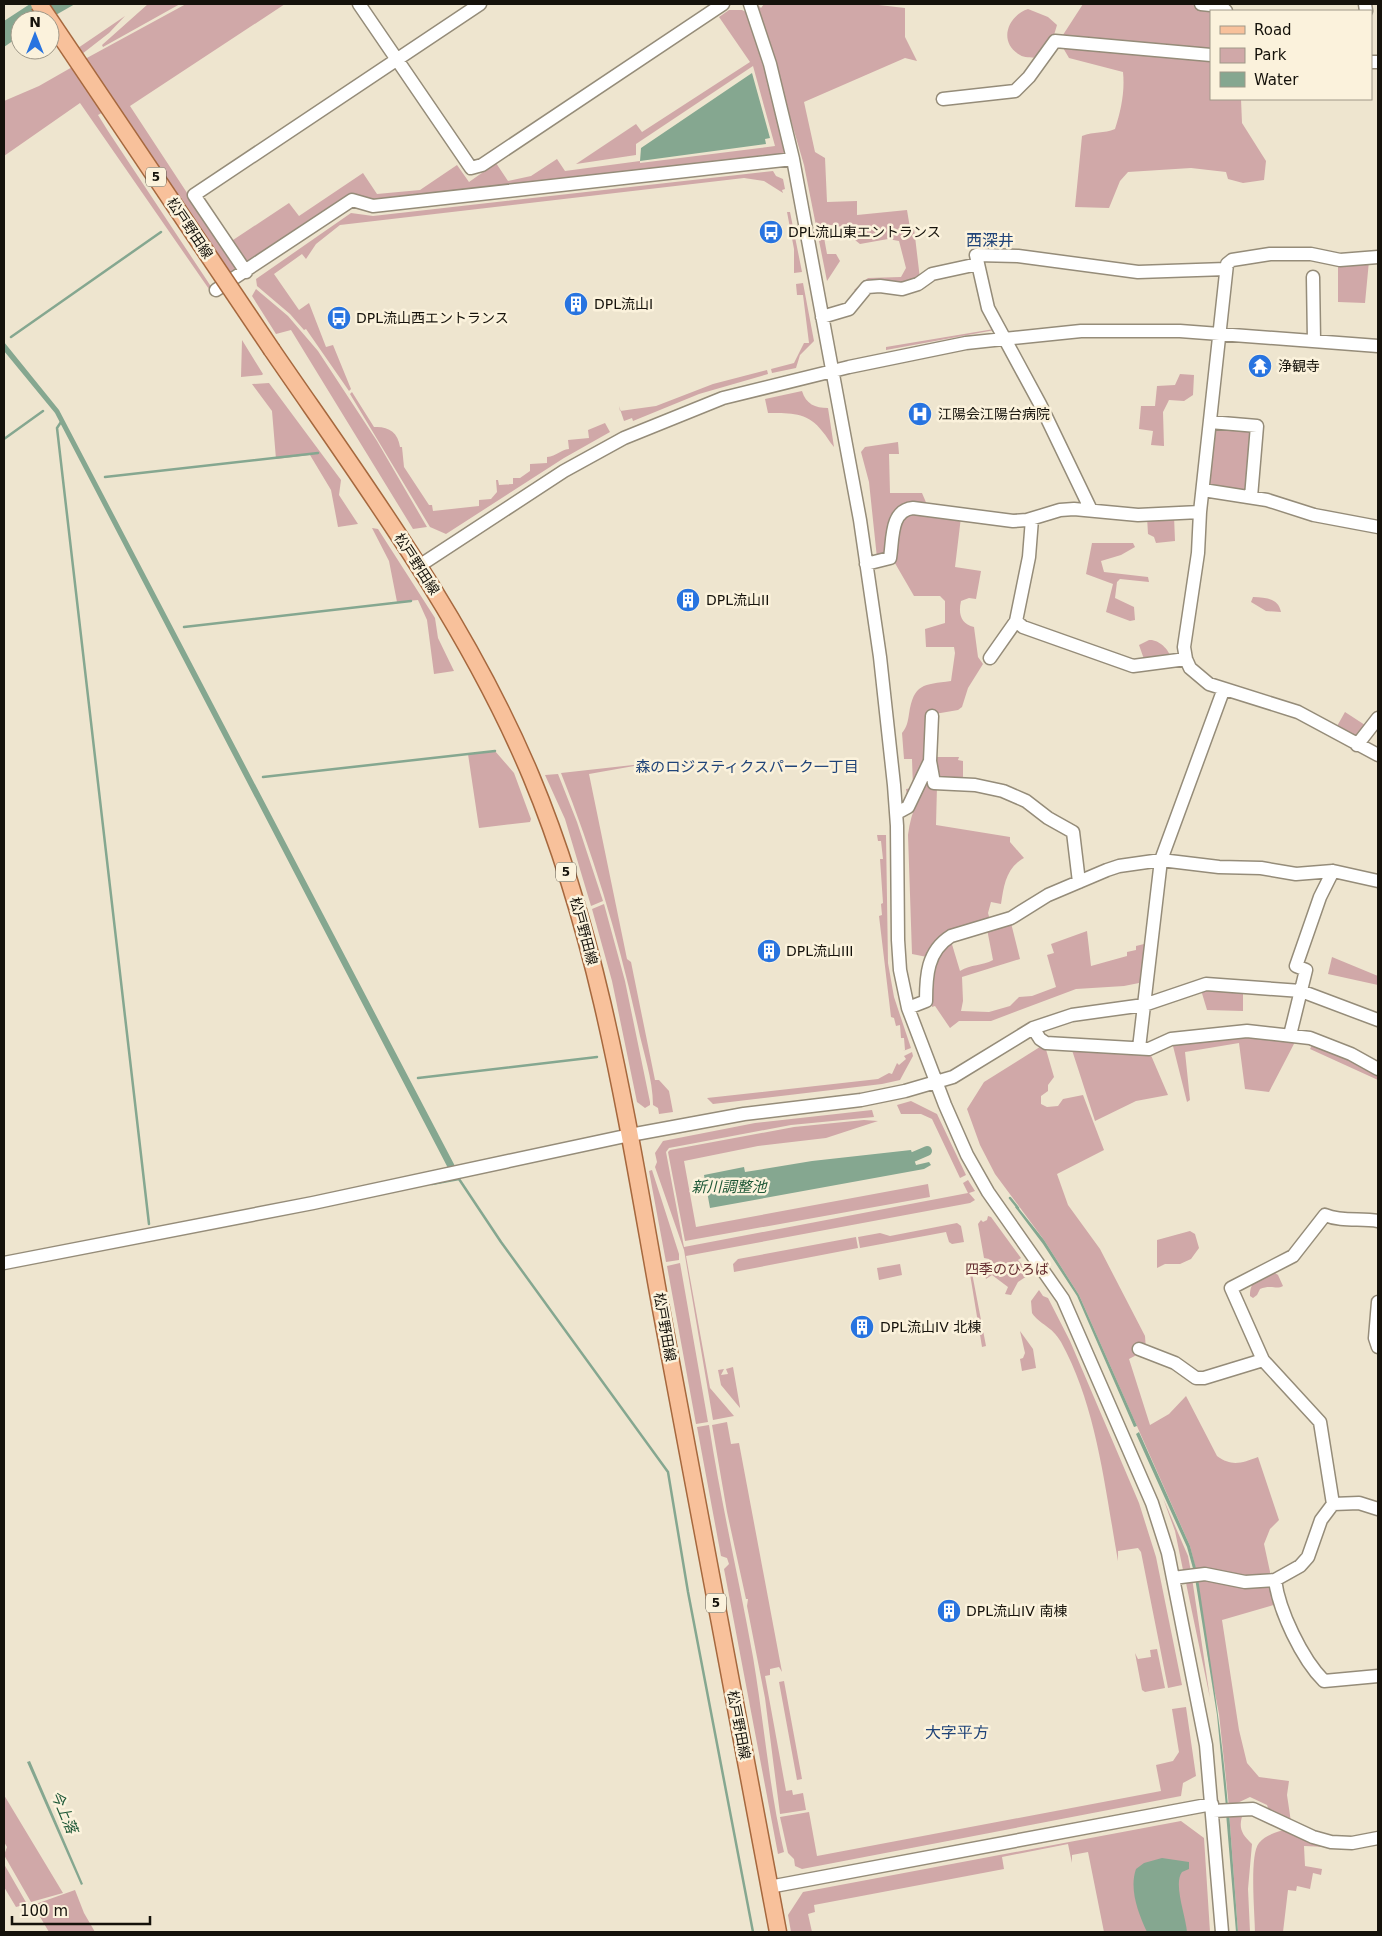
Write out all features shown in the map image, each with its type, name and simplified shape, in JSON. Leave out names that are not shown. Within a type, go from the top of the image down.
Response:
[{"type":"main road","name":"松戸野田線","points":[[39,4],[419,566],[458,628],[488,683],[520,751],[550,824],[573,891],[601,994],[630,1135],[778,1932]]},
{"type":"street","points":[[359,4],[468,166],[475,168],[723,4]]},
{"type":"street","points":[[246,272],[194,195],[480,4]]},
{"type":"street","points":[[750,4],[770,64],[793,159],[866,564],[885,696],[897,813],[898,940],[900,970],[908,1008],[936,1083],[972,1164],[988,1192],[1048,1275],[1076,1326],[1152,1503],[1173,1578],[1220,1808],[1222,1932]]},
{"type":"street","points":[[1201,4],[1221,6],[1225,10]]},
{"type":"street","points":[[943,99],[1015,91],[1029,77],[1055,42],[1210,55]]},
{"type":"street","points":[[216,290],[246,272],[352,200],[373,206],[793,159]]},
{"type":"street","points":[[1378,257],[1340,260],[1311,254],[1270,254],[1232,260],[1226,269],[1200,512],[1198,553],[1184,647],[1186,659],[1198,676],[1223,691],[1298,712],[1378,755]]},
{"type":"street","points":[[1091,510],[1040,404],[988,308],[976,255],[1018,256],[1138,272],[1226,269]]},
{"type":"street","points":[[822,317],[849,309],[867,287],[880,286],[902,289],[918,284],[932,274],[978,264]]},
{"type":"street","points":[[1313,277],[1314,341]]},
{"type":"street","points":[[419,566],[564,471],[624,438],[723,398],[832,371],[1003,338],[1107,330],[1220,334],[1378,346]]},
{"type":"street","points":[[1210,422],[1257,426],[1250,497]]},
{"type":"street","points":[[1203,490],[1250,497],[1314,515],[1378,527]]},
{"type":"street","points":[[866,564],[890,558],[898,514],[904,509],[913,508],[1013,521],[1032,519],[1060,510],[1091,510],[1138,515],[1200,512]]},
{"type":"street","points":[[990,658],[1016,622],[1029,557],[1032,519]]},
{"type":"street","points":[[1016,622],[1133,666],[1186,659]]},
{"type":"street","points":[[1139,1048],[1161,860],[1223,691]]},
{"type":"street","points":[[932,716],[930,761],[934,783],[975,785],[1003,791],[1026,801],[1048,818],[1073,832],[1079,882]]},
{"type":"street","points":[[1357,744],[1378,718]]},
{"type":"street","points":[[897,813],[908,807],[930,761]]},
{"type":"street","points":[[908,1008],[926,1002],[929,965],[932,956],[943,941],[951,936],[1011,918],[1048,895],[1119,866],[1161,860],[1219,867],[1261,868],[1296,874],[1333,871],[1378,881]]},
{"type":"street","points":[[1290,1035],[1306,970],[1296,966],[1320,897],[1333,871]]},
{"type":"street","points":[[4,1263],[341,1197],[630,1135],[782,1108],[883,1096],[953,1077],[1033,1028],[1072,1015],[1144,1005],[1206,984],[1301,991],[1378,1020]]},
{"type":"street","points":[[1033,1028],[1040,1039],[1046,1043],[1149,1050],[1171,1039],[1247,1031],[1290,1035],[1310,1038],[1342,1050],[1378,1069]]},
{"type":"street","points":[[1173,1578],[1213,1574],[1245,1582],[1275,1580],[1300,1566],[1308,1558],[1321,1520],[1333,1504],[1320,1422],[1263,1360],[1231,1288],[1293,1256],[1325,1215],[1341,1220],[1363,1218],[1378,1221]]},
{"type":"street","points":[[1378,1302],[1375,1338],[1378,1346]]},
{"type":"street","points":[[1139,1349],[1181,1366],[1196,1378],[1204,1378],[1263,1360]]},
{"type":"street","points":[[1333,1504],[1359,1503],[1378,1509]]},
{"type":"street","points":[[1275,1580],[1285,1617],[1293,1634],[1324,1681],[1378,1676]]},
{"type":"street","points":[[769,1887],[1220,1808],[1253,1809],[1313,1837],[1331,1842],[1352,1843],[1378,1838]]},
{"type":"green space","points":[[148,4],[180,4],[103,47],[102,45]]},
{"type":"green space","points":[[186,4],[285,4],[130,106],[239,272],[232,277],[85,59]]},
{"type":"green space","points":[[757,4],[761,8],[764,4],[870,4],[905,8],[905,37],[917,61],[905,58],[804,102],[815,152],[825,158],[827,202],[857,201],[857,215],[907,210],[910,228],[914,228],[920,279],[858,292],[854,290],[868,278],[901,277],[906,268],[899,241],[888,239],[860,244],[836,225],[827,225],[823,232],[827,254],[836,254],[840,261],[827,281],[804,165]]},
{"type":"green space","points":[[1083,4],[1184,4],[1216,8],[1210,10],[1210,53],[1061,38]]},
{"type":"green space","points":[[1028,9],[1048,17],[1057,25],[1054,35],[1036,58],[1020,55],[1013,50],[1007,37],[1010,23],[1021,12]]},
{"type":"green space","points":[[729,10],[742,10],[746,12],[765,72],[785,150],[783,154],[372,201],[352,193],[250,264],[244,262],[230,242],[289,203],[299,216],[363,173],[377,194],[420,190],[457,165],[469,182],[496,163],[508,181],[531,176],[557,159],[565,171],[775,146],[753,66],[636,144],[636,155],[576,164],[636,124],[642,132],[750,62],[719,17]]},
{"type":"green space","points":[[125,16],[109,33],[82,54],[78,48]]},
{"type":"green space","points":[[1062,46],[1210,59],[1210,100],[1241,100],[1242,123],[1266,161],[1264,180],[1243,183],[1228,179],[1226,172],[1191,168],[1128,172],[1120,181],[1109,208],[1075,207],[1082,136],[1115,129],[1122,101],[1123,72],[1069,58]]},
{"type":"green space","points":[[74,66],[105,111],[98,115],[212,288],[211,292],[80,103],[4,156],[4,101],[39,86]]},
{"type":"green space","points":[[773,171],[776,176],[783,179],[785,189],[782,190],[783,193],[764,181],[744,178],[340,225],[316,244],[306,259],[302,254],[274,274],[299,310],[309,303],[326,347],[333,345],[351,389],[349,391],[306,329],[304,330],[290,314],[257,286],[256,279],[351,213],[373,216]]},
{"type":"green space","points":[[787,212],[790,212],[802,272],[794,273],[794,249]]},
{"type":"green space","points":[[1369,261],[1365,303],[1338,302],[1338,262]]},
{"type":"green space","points":[[803,283],[814,341],[800,355],[796,368],[772,373],[771,369],[794,363],[804,343],[809,343],[803,295],[797,295],[796,284]]},
{"type":"green space","points":[[256,289],[288,316],[318,351],[377,441],[427,527],[413,529],[291,330],[276,334],[252,296]]},
{"type":"green space","points":[[995,330],[886,350],[886,347]]},
{"type":"green space","points":[[242,340],[263,374],[262,375],[241,377]]},
{"type":"green space","points":[[767,370],[768,374],[699,394],[633,421],[632,418],[624,421],[621,411],[656,406],[713,384]]},
{"type":"green space","points":[[1180,374],[1194,375],[1193,395],[1184,401],[1169,400],[1163,412],[1164,446],[1151,445],[1153,431],[1139,429],[1141,406],[1155,406],[1157,386],[1175,385]]},
{"type":"green space","points":[[269,383],[341,480],[339,495],[358,524],[338,527],[331,490],[310,455],[276,459],[272,411],[252,384]]},
{"type":"green space","points":[[802,391],[806,399],[812,404],[828,408],[834,447],[811,420],[798,415],[768,413],[765,399]]},
{"type":"green space","points":[[352,392],[374,427],[388,429],[395,434],[400,447],[402,447],[404,467],[429,505],[432,505],[433,511],[479,506],[479,500],[491,499],[497,492],[496,480],[498,480],[499,485],[513,484],[513,478],[520,478],[530,471],[530,464],[547,463],[547,457],[569,449],[568,440],[589,438],[588,430],[605,423],[610,432],[564,458],[446,534],[430,527],[350,394]]},
{"type":"green space","points":[[1213,425],[1253,428],[1249,494],[1208,488]]},
{"type":"green space","points":[[898,442],[899,454],[889,454],[890,493],[922,493],[928,507],[907,505],[888,554],[877,558],[869,482],[861,452],[865,447]]},
{"type":"green space","points":[[907,511],[961,517],[955,567],[981,571],[976,599],[969,598],[961,601],[960,614],[966,624],[974,627],[978,657],[983,664],[968,688],[962,707],[958,710],[929,715],[927,760],[911,795],[907,795],[906,789],[913,788],[912,759],[904,759],[902,733],[907,724],[911,704],[917,691],[921,687],[933,683],[951,681],[955,653],[954,647],[926,647],[925,629],[945,623],[945,601],[940,596],[914,596],[892,558],[898,523],[901,515]]},
{"type":"green space","points":[[1174,516],[1175,541],[1156,543],[1154,537],[1148,534],[1147,517]]},
{"type":"green space","points":[[372,528],[378,529],[435,618],[438,638],[454,671],[434,674],[427,620],[418,600],[397,602],[389,561]]},
{"type":"green space","points":[[1092,543],[1133,543],[1135,547],[1121,555],[1101,561],[1104,572],[1148,577],[1149,582],[1120,579],[1117,582],[1115,598],[1134,607],[1135,620],[1130,621],[1106,612],[1113,584],[1086,574]]},
{"type":"green space","points":[[1253,597],[1274,601],[1281,612],[1266,611],[1251,602]]},
{"type":"green space","points":[[1149,640],[1163,645],[1171,658],[1145,662],[1139,645]]},
{"type":"green space","points":[[1345,712],[1368,727],[1356,739],[1336,728]]},
{"type":"green space","points":[[495,751],[514,773],[531,819],[530,822],[479,828],[468,754]]},
{"type":"green space","points":[[934,757],[959,757],[958,760],[963,761],[963,780],[935,779]]},
{"type":"green space","points":[[651,763],[589,774],[627,959],[631,962],[655,1080],[659,1080],[669,1091],[673,1112],[659,1114],[658,1108],[653,1105],[653,1095],[647,1066],[614,930],[595,867],[561,773]]},
{"type":"green space","points":[[931,772],[937,786],[936,825],[1010,837],[1010,842],[1024,858],[1013,867],[1007,878],[1001,904],[991,902],[988,913],[990,920],[927,957],[912,954],[908,835],[914,810]]},
{"type":"green space","points":[[558,774],[577,822],[603,901],[591,906],[565,819],[545,775]]},
{"type":"green space","points":[[877,835],[886,835],[888,963],[894,997],[911,1048],[903,1051],[905,1050],[904,1038],[901,1038],[900,1025],[896,1026],[894,1018],[891,1017],[879,916],[882,915],[881,904],[883,903],[880,859],[883,859],[881,841],[878,841]]},
{"type":"green space","points":[[604,904],[625,981],[650,1102],[650,1105],[645,1108],[637,1102],[612,981],[592,909]]},
{"type":"green space","points":[[1011,923],[1020,959],[962,977],[963,1001],[961,1011],[989,1012],[1010,1006],[1019,997],[1032,996],[1056,987],[1047,955],[1054,953],[1051,944],[1087,931],[1091,966],[1127,956],[1127,952],[1136,950],[1136,946],[1148,943],[1144,982],[1124,986],[1076,989],[991,1021],[959,1021],[950,1028],[935,1006],[932,1007],[931,988],[937,957],[951,941],[960,971],[989,962],[993,960],[987,929]]},
{"type":"green space","points":[[1332,957],[1378,976],[1378,985],[1328,974]]},
{"type":"green space","points":[[1201,990],[1243,991],[1243,1011],[1207,1010]]},
{"type":"green space","points":[[1247,1034],[1296,1040],[1269,1092],[1245,1089],[1239,1043],[1185,1052],[1190,1100],[1187,1102],[1172,1042]]},
{"type":"green space","points":[[1313,1043],[1378,1073],[1378,1080],[1310,1049]]},
{"type":"green space","points":[[1043,1045],[1045,1046],[1054,1077],[1048,1085],[1048,1091],[1041,1096],[1041,1104],[1047,1107],[1058,1106],[1063,1099],[1083,1095],[1104,1150],[1057,1174],[1068,1205],[1100,1249],[1145,1336],[1146,1350],[1129,1359],[1150,1425],[1169,1414],[1186,1396],[1217,1456],[1232,1463],[1258,1457],[1279,1520],[1270,1529],[1264,1544],[1277,1604],[1222,1620],[1239,1730],[1247,1763],[1259,1777],[1289,1781],[1287,1795],[1291,1822],[1270,1813],[1267,1805],[1250,1797],[1229,1807],[1219,1714],[1208,1657],[1197,1574],[1190,1546],[1079,1295],[1044,1240],[995,1174],[980,1145],[967,1109],[984,1082]]},
{"type":"green space","points":[[1071,1047],[1150,1053],[1168,1095],[1136,1101],[1095,1121]]},
{"type":"green space","points":[[912,1052],[913,1056],[900,1080],[882,1084],[713,1104],[707,1098],[878,1079],[889,1073],[892,1074],[897,1063],[899,1065],[906,1059],[904,1056]]},
{"type":"green space","points":[[911,1101],[937,1114],[966,1175],[960,1178],[932,1119],[921,1114],[901,1114],[897,1105]]},
{"type":"green space","points":[[872,1110],[874,1117],[791,1125],[669,1148],[666,1152],[684,1247],[968,1193],[963,1183],[968,1180],[975,1191],[969,1193],[975,1200],[970,1203],[686,1256],[710,1388],[734,1416],[713,1420],[684,1250],[655,1167],[657,1162],[655,1153],[663,1141],[755,1123]]},
{"type":"green space","points":[[864,1120],[878,1121],[826,1138],[758,1146],[684,1161],[696,1227],[928,1184],[930,1197],[685,1241],[668,1152],[670,1150],[794,1127]]},
{"type":"green space","points":[[652,1170],[679,1254],[679,1260],[666,1262],[649,1171]]},
{"type":"green space","name":"四季のひろば","points":[[988,1216],[991,1217],[1021,1258],[1018,1260],[1030,1274],[1018,1282],[1011,1295],[1005,1294],[1008,1287],[992,1275],[986,1279],[984,1273],[992,1270],[989,1259],[984,1258],[978,1224],[981,1220],[983,1222],[987,1220]]},
{"type":"green space","points":[[957,1223],[961,1226],[964,1242],[952,1244],[949,1242],[946,1232],[860,1248],[858,1237],[880,1233],[890,1236]]},
{"type":"green space","points":[[1190,1231],[1195,1234],[1199,1248],[1191,1259],[1180,1264],[1165,1264],[1157,1268],[1157,1240]]},
{"type":"green space","points":[[856,1237],[858,1248],[734,1272],[733,1264],[738,1259]]},
{"type":"green space","points":[[680,1263],[708,1422],[696,1424],[667,1266]]},
{"type":"green space","points":[[900,1264],[902,1275],[879,1280],[877,1268]]},
{"type":"green space","points":[[1272,1271],[1278,1275],[1283,1286],[1260,1289],[1253,1298],[1250,1296],[1254,1283]]},
{"type":"green space","points":[[972,1273],[986,1346],[982,1347],[970,1274]]},
{"type":"green space","points":[[1039,1290],[1043,1296],[1048,1298],[1070,1341],[1139,1503],[1156,1557],[1182,1685],[1168,1688],[1141,1552],[1138,1548],[1118,1551],[1118,1561],[1104,1477],[1091,1421],[1073,1367],[1061,1342],[1054,1332],[1032,1313],[1031,1301]]},
{"type":"green space","points":[[1020,1331],[1033,1349],[1036,1368],[1022,1371],[1020,1359],[1023,1358],[1025,1353]]},
{"type":"green space","points":[[733,1367],[740,1408],[721,1385],[718,1370],[724,1369],[721,1375],[728,1374],[726,1369]]},
{"type":"green space","points":[[727,1422],[731,1444],[739,1443],[782,1672],[779,1667],[770,1669],[770,1675],[765,1676],[786,1791],[792,1790],[793,1795],[803,1793],[806,1810],[780,1814],[765,1698],[747,1606],[748,1599],[746,1599],[727,1512],[712,1425]]},
{"type":"green space","points":[[709,1425],[757,1681],[770,1779],[784,1852],[778,1854],[724,1569],[729,1564],[727,1558],[721,1556],[697,1427]]},
{"type":"green space","points":[[1163,1498],[1188,1556],[1191,1572],[1183,1570],[1175,1531]]},
{"type":"green space","points":[[1192,1578],[1210,1698],[1186,1583],[1186,1581]]},
{"type":"green space","points":[[1157,1649],[1165,1688],[1145,1692],[1142,1690],[1135,1653],[1138,1659],[1151,1657],[1150,1650]]},
{"type":"green space","points":[[784,1681],[802,1779],[797,1780],[779,1682]]},
{"type":"green space","points":[[1186,1707],[1196,1776],[1183,1783],[1181,1796],[802,1869],[795,1866],[794,1859],[788,1853],[780,1817],[809,1812],[817,1856],[1161,1791],[1156,1765],[1173,1761],[1179,1752],[1172,1709]]},
{"type":"green space","points":[[4,1795],[63,1893],[31,1902],[4,1855],[7,1847],[4,1842]]},
{"type":"green space","points":[[1244,1811],[1241,1829],[1252,1844],[1248,1889],[1250,1932],[1238,1932],[1229,1812]]},
{"type":"green space","points":[[1181,1821],[1204,1838],[1210,1932],[1104,1932],[1088,1852],[1072,1855],[1072,1863],[1068,1844],[1002,1857],[1004,1869],[814,1905],[815,1912],[808,1914],[812,1932],[791,1932],[788,1915],[803,1892]]},
{"type":"green space","points":[[1287,1829],[1327,1847],[1304,1846],[1305,1866],[1322,1869],[1321,1875],[1313,1873],[1310,1889],[1297,1886],[1296,1891],[1288,1890],[1283,1932],[1255,1932],[1253,1872],[1256,1850],[1264,1838]]},
{"type":"green space","points":[[4,1864],[27,1904],[16,1907],[4,1887]]},
{"type":"green space","points":[[75,1890],[84,1913],[95,1932],[49,1932],[33,1905]]},
{"type":"water","points":[[30,4],[75,4],[60,13],[60,10],[21,10]]},
{"type":"water","points":[[10,17],[10,43],[4,47],[4,21]]},
{"type":"water","points":[[752,73],[770,138],[765,139],[766,144],[640,161],[641,148]]},
{"type":"water","points":[[4,342],[59,410],[456,1168],[449,1170],[55,413],[4,351]]},
{"type":"water","name":"新川調整池","points":[[911,1150],[916,1165],[929,1162],[931,1165],[924,1169],[710,1208],[704,1175],[744,1167],[745,1172],[812,1161]]},
{"type":"water","points":[[1017,1206],[1044,1240],[1079,1295],[1137,1426],[1134,1427],[1077,1296],[1043,1244],[1015,1207]]},
{"type":"water","points":[[1139,1432],[1190,1546],[1197,1572],[1194,1572],[1187,1547],[1136,1434]]},
{"type":"water","points":[[1195,1578],[1198,1578],[1215,1692],[1228,1807],[1226,1807],[1217,1715]]},
{"type":"water","points":[[30,1761],[83,1884],[81,1885],[27,1762]]},
{"type":"water","points":[[1229,1812],[1238,1932],[1236,1932],[1226,1813]]},
{"type":"water","points":[[1162,1858],[1189,1862],[1189,1869],[1182,1872],[1179,1884],[1187,1932],[1147,1932],[1140,1917],[1134,1893],[1136,1869],[1144,1863]]},
{"type":"waterway","points":[[11,337],[161,232]]},
{"type":"waterway","points":[[4,439],[43,411]]},
{"type":"waterway","points":[[61,422],[57,428],[149,1224]]},
{"type":"waterway","points":[[105,477],[318,453]]},
{"type":"waterway","points":[[184,627],[411,601]]},
{"type":"waterway","points":[[263,777],[495,751]]},
{"type":"waterway","points":[[418,1078],[597,1057]]},
{"type":"waterway","points":[[913,1157],[927,1151]]},
{"type":"waterway","points":[[432,1184],[459,1179],[501,1242],[668,1472],[688,1592],[753,1932]]},
{"type":"waterway","points":[[1010,1198],[1018,1208]]},
{"type":"place","name":"DPL流山東エントランス","points":[[771,232]]},
{"type":"place","name":"DPL流山I","points":[[576,304]]},
{"type":"place","name":"DPL流山西エントランス","points":[[339,318]]},
{"type":"place","name":"浄観寺","points":[[1260,366]]},
{"type":"place","name":"江陽会江陽台病院","points":[[920,414]]},
{"type":"place","name":"DPL流山II","points":[[688,600]]},
{"type":"place","name":"DPL流山III","points":[[769,951]]},
{"type":"place","name":"DPL流山IV 北棟","points":[[862,1327]]},
{"type":"place","name":"DPL流山IV 南棟","points":[[949,1611]]},
{"type":"district","name":"西深井","points":[[990,240]]},
{"type":"district","name":"森のロジスティクスパーク一丁目","points":[[747,767]]},
{"type":"district","name":"大字平方","points":[[957,1732]]},
{"type":"water label","name":"今上落","points":[[64,1812]]}]
